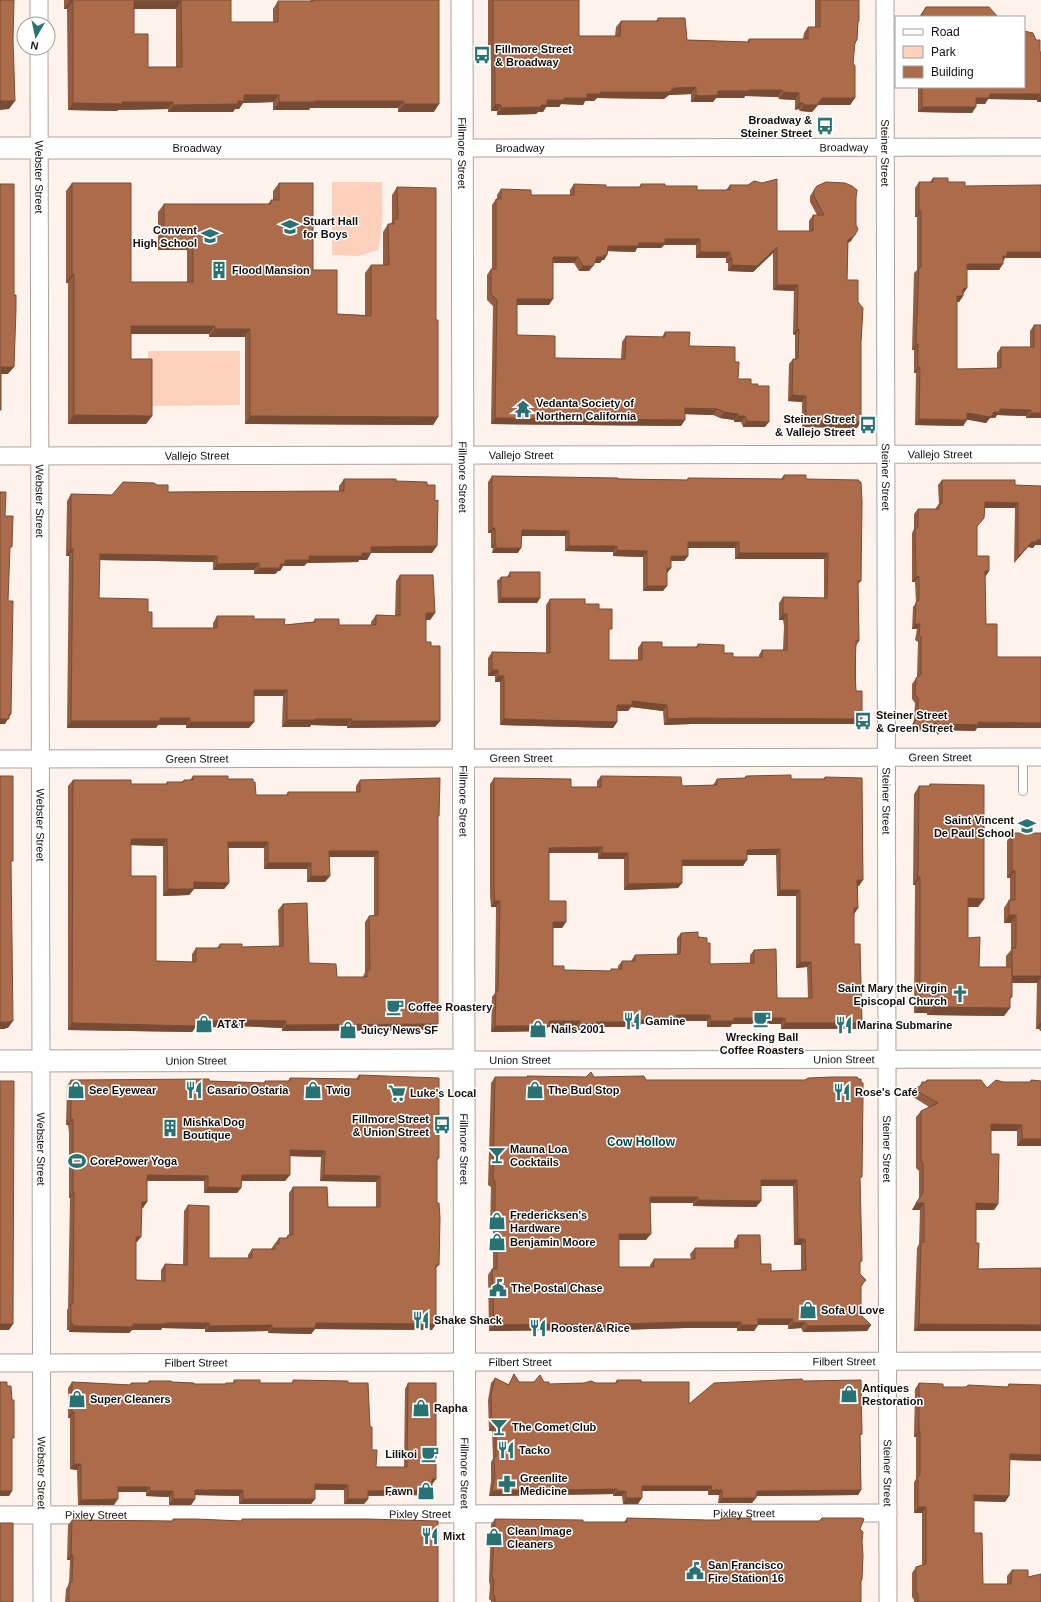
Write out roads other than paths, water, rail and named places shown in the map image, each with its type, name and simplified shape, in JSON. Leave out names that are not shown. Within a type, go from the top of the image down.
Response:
[{"type":"street","points":[[39,0],[39,16]]},
{"type":"street","name":"Fillmore Street","points":[[462,0],[465,1602]]},
{"type":"street","name":"Steiner Street","points":[[885,0],[885,757],[888,1602]]},
{"type":"street","name":"Webster Street","points":[[39,56],[42,1602]]},
{"type":"street","name":"Broadway","points":[[0,148],[1041,147]]},
{"type":"street","name":"Vallejo Street","points":[[0,456],[1041,454]]},
{"type":"street","name":"Green Street","points":[[0,759],[1041,757]]},
{"type":"street","name":"Union Street","points":[[0,1061],[1041,1059]]},
{"type":"street","name":"Filbert Street","points":[[0,1363],[1041,1361]]},
{"type":"street","name":"Pixley Street","points":[[0,1515],[888,1513]]},
{"type":"lane","points":[[1023,757],[1023,791]]},
{"type":"place","name":"Fillmore Street & Broadway","points":[[482,55]]},
{"type":"place","name":"Broadway & Steiner Street","points":[[825,126]]},
{"type":"place","name":"Stuart Hall for Boys","points":[[290,227]]},
{"type":"place","name":"Convent High School","points":[[210,236]]},
{"type":"place","name":"Flood Mansion","points":[[219,270]]},
{"type":"place","name":"Vedanta Society of Northern California","points":[[523,409]]},
{"type":"place","name":"Steiner Street & Vallejo Street","points":[[868,425]]},
{"type":"place","name":"Steiner Street & Green Street","points":[[863,721]]},
{"type":"place","name":"Saint Vincent De Paul School","points":[[1027,826]]},
{"type":"place","name":"Saint Mary the Virgin Episcopal Church","points":[[960,994]]},
{"type":"place","name":"Coffee Roastery","points":[[395,1007]]},
{"type":"place","name":"Wrecking Ball Coffee Roasters","points":[[762,1019]]},
{"type":"place","name":"Gamine","points":[[632,1021]]},
{"type":"place","name":"AT&T","points":[[204,1024]]},
{"type":"place","name":"Marina Submarine","points":[[844,1025]]},
{"type":"place","name":"Nails 2001","points":[[538,1029]]},
{"type":"place","name":"Juicy News SF","points":[[348,1030]]},
{"type":"place","name":"See Eyewear","points":[[76,1090]]},
{"type":"place","name":"Casario Ostaria","points":[[194,1090]]},
{"type":"place","name":"Twig","points":[[313,1090]]},
{"type":"place","name":"The Bud Stop","points":[[535,1090]]},
{"type":"place","name":"Rose's Café","points":[[842,1092]]},
{"type":"place","name":"Luke's Local","points":[[397,1093]]},
{"type":"place","name":"Fillmore Street & Union Street","points":[[442,1125]]},
{"type":"place","name":"Mishka Dog Boutique","points":[[170,1128]]},
{"type":"place","name":"Mauna Loa Cocktails","points":[[497,1155]]},
{"type":"place","name":"CorePower Yoga","points":[[77,1161]]},
{"type":"place","name":"Fredericksen's Hardware","points":[[497,1221]]},
{"type":"place","name":"Benjamin Moore","points":[[497,1242]]},
{"type":"place","name":"The Postal Chase","points":[[498,1288]]},
{"type":"place","name":"Sofa U Love","points":[[808,1310]]},
{"type":"place","name":"Shake Shack","points":[[421,1320]]},
{"type":"place","name":"Rooster & Rice","points":[[538,1328]]},
{"type":"place","name":"Antiques Restoration","points":[[849,1394]]},
{"type":"place","name":"Super Cleaners","points":[[77,1399]]},
{"type":"place","name":"Rapha","points":[[421,1408]]},
{"type":"place","name":"The Comet Club","points":[[499,1427]]},
{"type":"place","name":"Tacko","points":[[506,1450]]},
{"type":"place","name":"Lilikoi","points":[[430,1454]]},
{"type":"place","name":"Greenlite Medicine","points":[[507,1484]]},
{"type":"place","name":"Fawn","points":[[426,1491]]},
{"type":"place","name":"Mixt","points":[[430,1536]]},
{"type":"place","name":"Clean Image Cleaners","points":[[494,1537]]},
{"type":"place","name":"San Francisco Fire Station 16","points":[[695,1571]]},
{"type":"district","name":"Cow Hollow","points":[[641,1142]]}]
